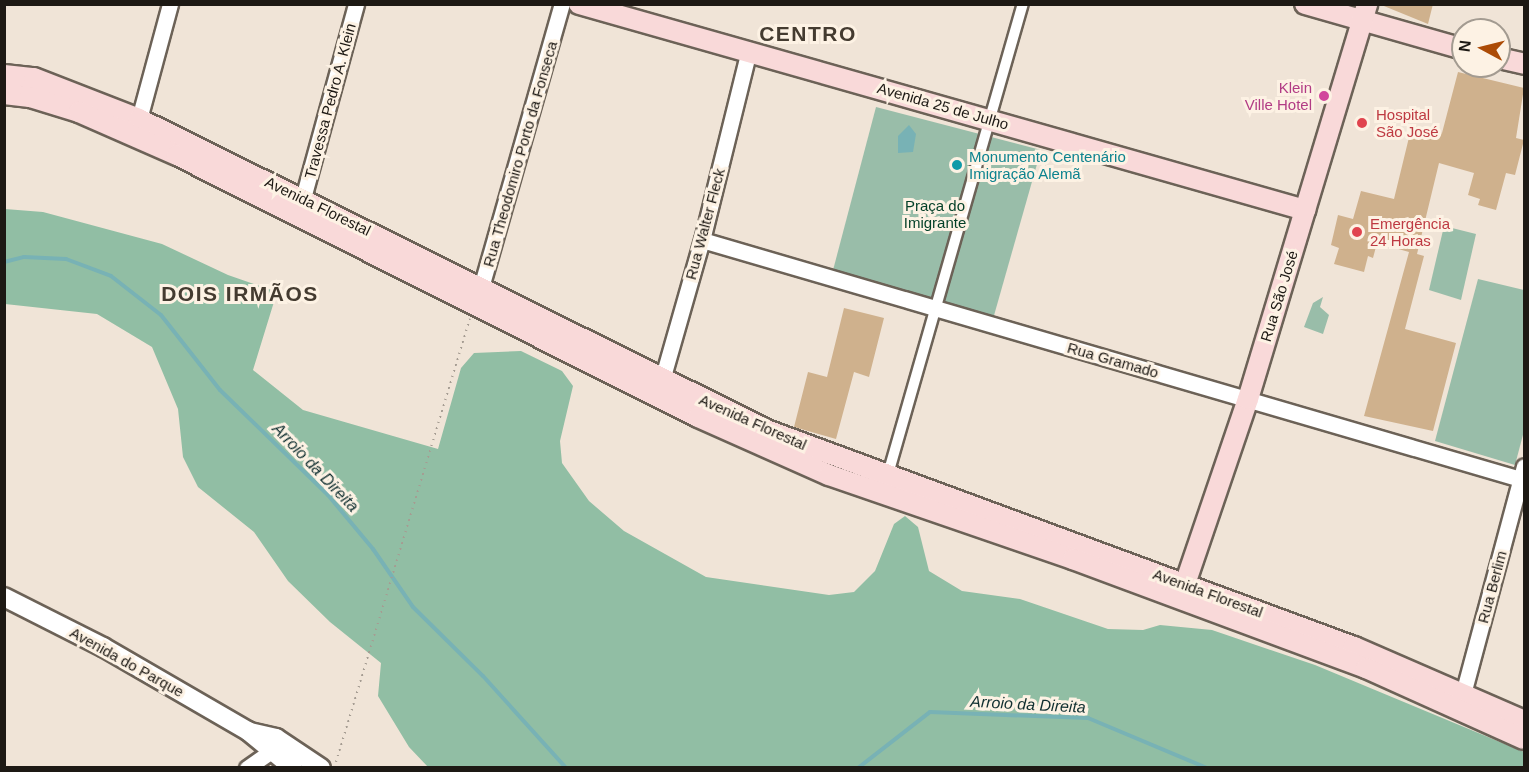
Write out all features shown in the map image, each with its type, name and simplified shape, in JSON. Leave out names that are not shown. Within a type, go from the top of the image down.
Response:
[{"type":"main road","name":"Avenida 25 de Julho","points":[[579,4],[634,12],[749,50],[1305,210]]},
{"type":"main road","points":[[1305,4],[1364,13],[1451,45]]},
{"type":"main road","name":"Rua São José","points":[[1185,585],[1248,399],[1364,13]]},
{"type":"main road","name":"Avenida Florestal","points":[[4,75],[34,78],[139,119],[303,198],[346,229]]},
{"type":"main road","name":"Avenida Florestal","points":[[4,94],[30,97],[79,112],[346,229],[829,475],[1094,567],[1366,668],[1524,721]]},
{"type":"main road","name":"Avenida Florestal","points":[[659,388],[769,431],[1353,647],[1462,700],[1524,739]]},
{"type":"street","points":[[139,119],[170,4]]},
{"type":"street","name":"Travessa Pedro A. Klein","points":[[303,198],[356,4]]},
{"type":"street","name":"Rua Theodomiro Porto da Fonseca","points":[[479,296],[562,4]]},
{"type":"street","points":[[888,474],[1023,4]]},
{"type":"street","name":"Rua Walter Fleck","points":[[659,388],[702,240],[749,50]]},
{"type":"street","name":"Rua Gramado","points":[[702,240],[1248,399],[1523,475]]},
{"type":"street","name":"Rua Berlim","points":[[1462,700],[1523,475]]},
{"type":"street","name":"Avenida do Parque","points":[[4,597],[103,647],[248,731],[270,752],[293,768]]},
{"type":"street","name":"Avenida do Parque","points":[[248,731],[276,738],[321,768]]},
{"type":"street","points":[[247,768],[270,752]]},
{"type":"path","points":[[335,768],[374,626],[422,467],[479,296]]},
{"type":"green space","name":"Praça do Imigrante","points":[[876,107],[1041,150],[993,319],[832,274]]},
{"type":"green space","points":[[5,209],[43,212],[162,244],[228,275],[277,292],[253,370],[303,410],[438,449],[461,368],[474,353],[521,351],[562,371],[573,386],[560,441],[562,463],[589,501],[624,531],[706,577],[829,595],[854,592],[875,571],[894,524],[905,516],[918,527],[929,571],[962,591],[1020,599],[1108,629],[1143,630],[1160,625],[1212,630],[1315,665],[1524,752],[1524,767],[428,767],[409,747],[378,696],[381,663],[330,622],[288,581],[254,532],[198,487],[183,457],[178,409],[152,347],[97,314],[5,304]]},
{"type":"green space","points":[[1444,226],[1476,234],[1461,300],[1429,290]]},
{"type":"green space","points":[[1478,279],[1524,290],[1524,431],[1515,465],[1435,441]]},
{"type":"green space","points":[[1323,297],[1320,307],[1329,315],[1323,334],[1304,327],[1313,303]]},
{"type":"water","points":[[909,125],[916,134],[913,152],[898,153],[898,136]]},
{"type":"building","points":[[1379,4],[1433,4],[1428,24]]},
{"type":"building","points":[[1456,78],[1483,78],[1524,88],[1516,138],[1524,140],[1515,175],[1506,173],[1496,210],[1478,205],[1480,199],[1468,195],[1474,173],[1439,163],[1417,254],[1424,256],[1405,329],[1456,343],[1433,431],[1364,416],[1409,252],[1377,243],[1373,258],[1368,256],[1364,272],[1334,264],[1339,248],[1331,245],[1338,215],[1353,219],[1361,191],[1394,199],[1412,125],[1442,133]]},
{"type":"building","points":[[844,308],[884,318],[869,377],[854,372],[836,439],[794,427],[808,372],[827,377]]},
{"type":"waterway","name":"Arroio da Direita","points":[[4,262],[24,257],[66,259],[111,276],[161,315],[220,390],[328,495],[373,549],[413,607],[483,676],[566,768]]},
{"type":"waterway","name":"Arroio da Direita","points":[[858,768],[930,712],[1088,718],[1207,768]]},
{"type":"place","name":"Klein Ville Hotel","points":[[1324,96]]},
{"type":"place","name":"Hospital São José","points":[[1362,123]]},
{"type":"place","name":"Monumento Centenário Imigração Alemã","points":[[957,165]]},
{"type":"place","name":"Emergência 24 Horas","points":[[1357,232]]},
{"type":"district","name":"CENTRO","points":[[808,34]]},
{"type":"district","name":"DOIS IRMÃOS","points":[[240,294]]}]
